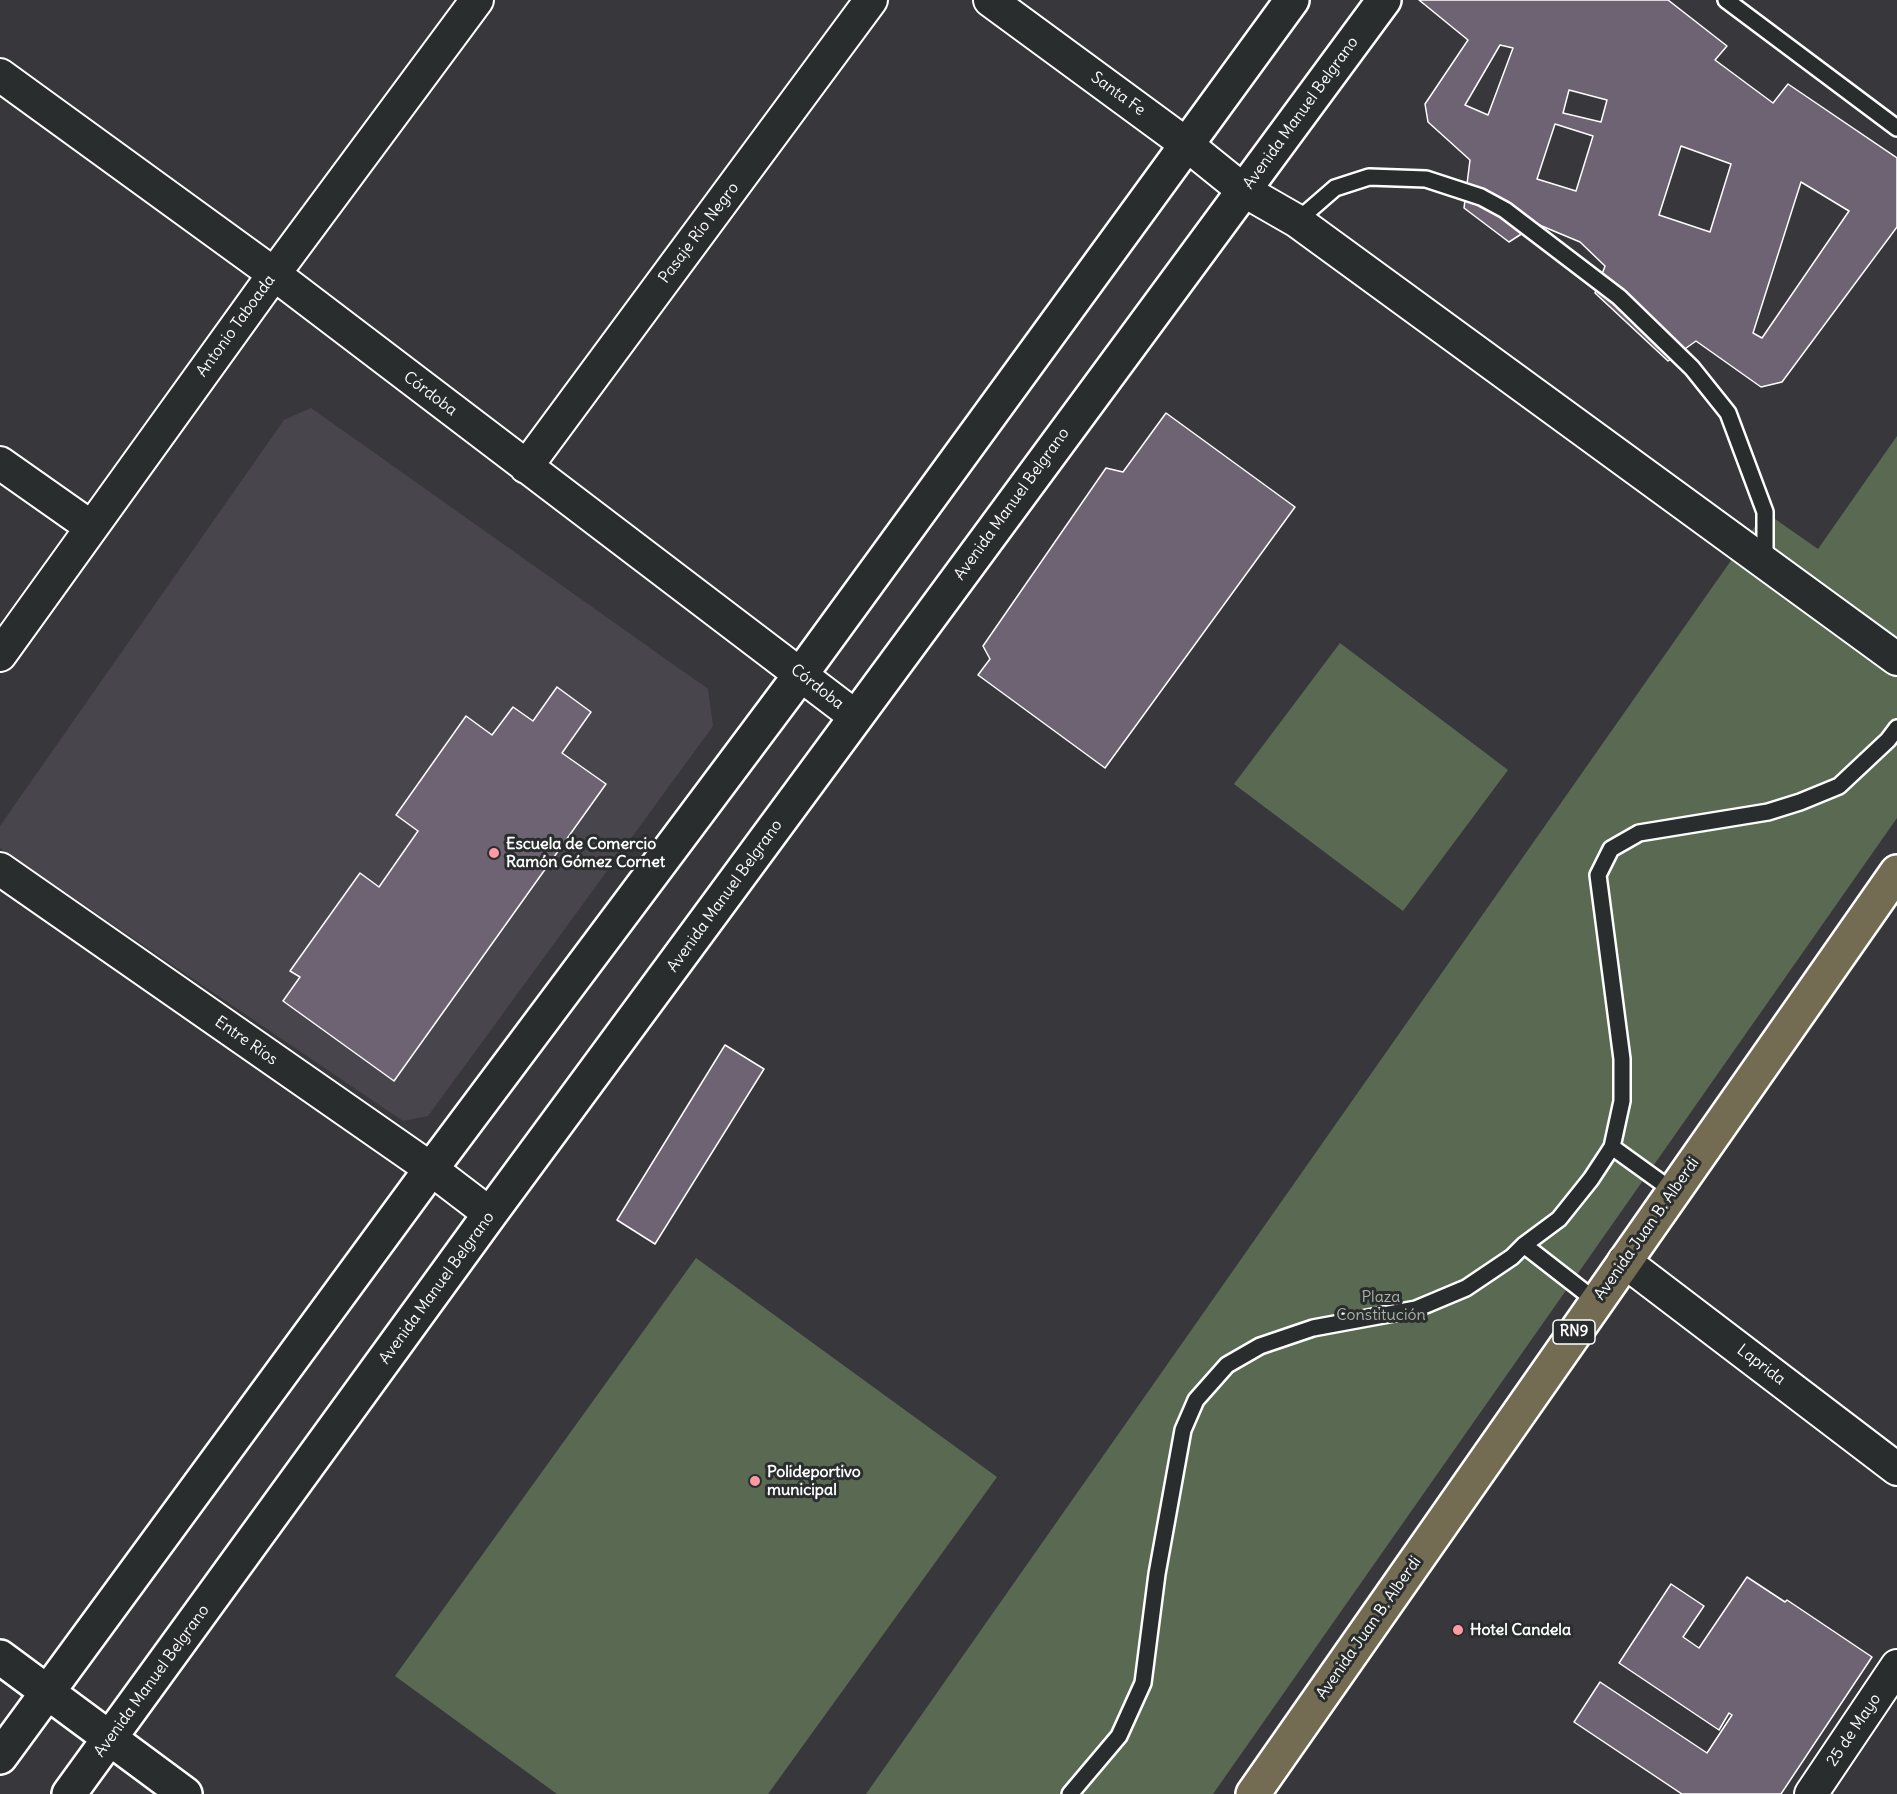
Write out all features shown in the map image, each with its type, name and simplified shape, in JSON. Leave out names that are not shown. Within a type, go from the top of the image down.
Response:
[{"type":"highway","name":"Avenida Juan B. Alberdi","points":[[1253,1794],[1897,872]]},
{"type":"street","name":"Antonio Taboada","points":[[0,655],[274,274],[477,0]]},
{"type":"street","name":"Pasaje Río Negro","points":[[526,467],[871,0]]},
{"type":"street","name":"Santa Fe","points":[[990,0],[1186,144],[1243,190],[1297,221],[1897,659]]},
{"type":"street","points":[[0,1757],[431,1169],[801,674],[1292,0]]},
{"type":"street","name":"Avenida Manuel Belgrano","points":[[69,1794],[490,1214],[1384,0]]},
{"type":"street","name":"Córdoba","points":[[0,75],[274,274],[856,717]]},
{"type":"street","points":[[0,463],[91,527]]},
{"type":"street","name":"Entre Ríos","points":[[0,869],[431,1169],[490,1214]]},
{"type":"street","name":"Laprida","points":[[1624,1261],[1897,1469]]},
{"type":"street","points":[[0,1657],[185,1794]]},
{"type":"street","name":"25 de Mayo","points":[[1811,1794],[1897,1666]]},
{"type":"lane","points":[[1726,0],[1897,128]]},
{"type":"lane","points":[[1297,221],[1335,188],[1369,177],[1426,179],[1481,197],[1505,210],[1619,297],[1692,368],[1728,413],[1765,512],[1765,562]]},
{"type":"lane","points":[[1070,1794],[1119,1737],[1143,1683],[1157,1574],[1183,1430],[1196,1400],[1227,1365],[1260,1346],[1313,1328],[1416,1309],[1466,1287],[1512,1257],[1559,1219],[1591,1179],[1612,1147],[1622,1101],[1622,1059],[1598,876],[1611,849],[1639,834],[1768,812],[1839,786],[1888,740],[1897,728]]},
{"type":"lane","points":[[1612,1147],[1673,1191]]},
{"type":"lane","points":[[1524,1245],[1596,1301]]},
{"type":"shaded area","points":[[311,408],[708,689],[713,726],[428,1116],[403,1121],[0,848],[0,826],[284,420]]},
{"type":"green space","name":"Plaza Constitución","points":[[1897,436],[1897,818],[1213,1794],[866,1794],[1765,512],[1818,549]]},
{"type":"green space","points":[[1340,643],[1508,770],[1403,911],[1234,784]]},
{"type":"green space","points":[[696,1258],[997,1477],[768,1794],[557,1794],[395,1676]]},
{"type":"building","points":[[1419,0],[1668,0],[1727,46],[1715,60],[1773,103],[1788,84],[1897,158],[1897,227],[1782,382],[1761,387],[1696,341],[1668,361],[1595,293],[1605,266],[1580,242],[1537,224],[1509,242],[1464,208],[1470,160],[1428,122],[1425,104],[1468,40]],"holes":[[[1500,45],[1513,48],[1488,115],[1465,105]],[[1569,90],[1607,100],[1601,122],[1563,113]],[[1555,124],[1593,136],[1576,191],[1537,179]],[[1681,146],[1731,164],[1710,232],[1659,215]],[[1801,182],[1849,211],[1762,338],[1753,333]]]},
{"type":"building","points":[[1166,413],[1295,507],[1105,768],[978,675],[990,659],[983,646],[1106,468],[1123,472]]},
{"type":"building","points":[[557,687],[591,712],[562,753],[606,784],[394,1081],[283,1001],[300,977],[290,971],[360,873],[379,887],[418,831],[396,815],[466,716],[492,735],[513,707],[533,721]]},
{"type":"building","points":[[725,1045],[764,1069],[655,1244],[617,1220]]},
{"type":"building","points":[[1747,1577],[1785,1602],[1787,1600],[1872,1657],[1781,1794],[1682,1794],[1574,1722],[1600,1682],[1707,1753],[1732,1715],[1729,1713],[1719,1730],[1619,1663],[1671,1584],[1704,1606],[1683,1637],[1699,1648]]},
{"type":"place","name":"Escuela de Comercio Ramón Gómez Cornet","points":[[494,853]]},
{"type":"place","name":"Polideportivo municipal","points":[[755,1481]]},
{"type":"place","name":"Hotel Candela","points":[[1458,1630]]}]
